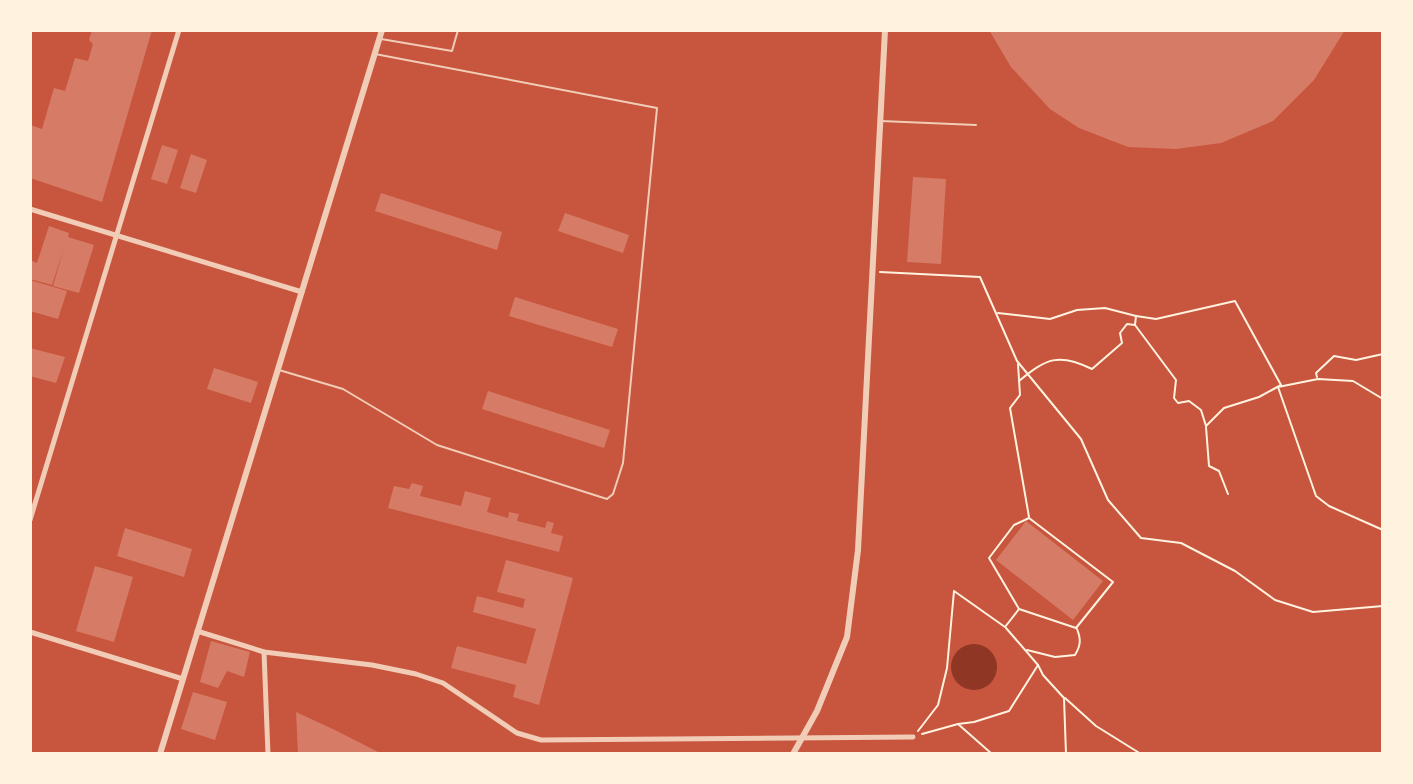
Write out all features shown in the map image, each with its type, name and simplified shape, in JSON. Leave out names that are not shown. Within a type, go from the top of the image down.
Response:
[{"type":"street","points":[[30,520],[179,30]]},
{"type":"street","points":[[160,754],[382,30]]},
{"type":"street","points":[[793,754],[817,711],[847,637],[851,608],[858,550],[885,30]]},
{"type":"street","points":[[30,209],[302,292]]},
{"type":"street","points":[[197,631],[264,652],[372,665],[416,674],[443,683],[517,733],[541,740],[913,737]]},
{"type":"street","points":[[30,632],[183,679]]},
{"type":"street","points":[[264,652],[268,754]]},
{"type":"lane","points":[[379,39],[452,51],[458,30]]},
{"type":"lane","points":[[277,370],[343,389],[437,445],[607,499],[613,494],[623,463],[657,108],[374,54]]},
{"type":"lane","points":[[879,121],[976,125]]},
{"type":"path","points":[[871,272],[980,277],[1017,361],[1020,395],[1010,408],[1029,518],[1113,582],[1076,628]]},
{"type":"path","points":[[998,313],[1050,319],[1077,310],[1105,308],[1156,319],[1235,301],[1281,385],[1278,387],[1316,496],[1329,506],[1383,530]]},
{"type":"path","points":[[1136,316],[1135,325],[1176,380],[1174,398],[1178,403],[1189,401],[1201,410],[1206,426],[1207,460],[1209,466],[1219,471],[1228,494]]},
{"type":"path","points":[[1019,381],[1043,362],[1058,359],[1074,360],[1092,369],[1122,343],[1120,333],[1127,324],[1135,325]]},
{"type":"path","points":[[1318,379],[1316,373],[1334,356],[1356,360],[1383,354]]},
{"type":"path","points":[[1017,361],[1081,439],[1108,500],[1141,538],[1181,543],[1235,571],[1275,600],[1313,612],[1383,606]]},
{"type":"path","points":[[1206,426],[1224,408],[1259,397],[1278,387],[1318,379],[1353,381],[1383,399]]},
{"type":"path","points":[[1019,643],[1029,652],[1066,658],[1075,655],[1081,637],[1076,628],[1019,609],[989,558],[1014,525],[1029,518]]},
{"type":"path","points":[[913,737],[938,705],[947,668],[954,591],[1005,627],[1064,698],[1096,726],[1141,754]]},
{"type":"path","points":[[1005,627],[1019,609]]},
{"type":"path","points":[[913,737],[1009,711],[1038,665]]},
{"type":"path","points":[[1064,698],[1066,754]]},
{"type":"path","points":[[958,724],[992,754]]},
{"type":"shaded area","points":[[974,644],[990,651],[997,667],[990,683],[974,690],[958,683],[951,667],[958,651]]},
{"type":"building","points":[[92,30],[152,30],[102,202],[30,178],[30,125],[42,129],[54,88],[65,91],[75,58],[88,61],[93,44],[89,40]]},
{"type":"building","points":[[989,30],[1345,30],[1314,80],[1273,121],[1221,143],[1176,149],[1128,147],[1079,128],[1050,109],[1011,67]]},
{"type":"building","points":[[162,145],[178,150],[167,184],[151,179]]},
{"type":"building","points":[[191,154],[207,160],[196,193],[180,188]]},
{"type":"building","points":[[913,177],[946,179],[941,264],[907,262]]},
{"type":"building","points":[[381,193],[502,232],[497,250],[375,211]]},
{"type":"building","points":[[565,213],[629,235],[623,253],[558,231]]},
{"type":"building","points":[[49,226],[69,233],[68,237],[94,245],[79,293],[53,286],[64,248],[52,285],[30,279],[32,261],[37,263]]},
{"type":"building","points":[[30,280],[67,291],[58,319],[30,311]]},
{"type":"building","points":[[515,297],[618,329],[612,347],[509,316]]},
{"type":"building","points":[[30,348],[65,357],[56,383],[30,376]]},
{"type":"building","points":[[214,368],[258,382],[251,403],[207,389]]},
{"type":"building","points":[[488,391],[610,430],[604,448],[482,409]]},
{"type":"building","points":[[412,483],[423,486],[420,496],[461,506],[465,491],[491,498],[487,512],[508,518],[509,512],[519,514],[517,521],[545,528],[547,521],[554,523],[551,533],[563,536],[559,552],[388,508],[394,486],[409,489]]},
{"type":"building","points":[[1026,521],[1103,581],[1073,620],[996,560]]},
{"type":"building","points":[[125,528],[192,549],[184,577],[117,556]]},
{"type":"building","points":[[506,560],[573,578],[539,705],[513,697],[516,685],[451,668],[457,646],[526,664],[536,629],[473,612],[477,596],[523,608],[525,599],[497,592]]},
{"type":"building","points":[[95,566],[133,577],[114,642],[76,631]]},
{"type":"building","points":[[211,641],[250,652],[244,677],[227,671],[218,688],[200,682]]},
{"type":"building","points":[[193,692],[227,702],[215,740],[181,729]]},
{"type":"building","points":[[296,712],[337,731],[382,754],[298,754]]}]
